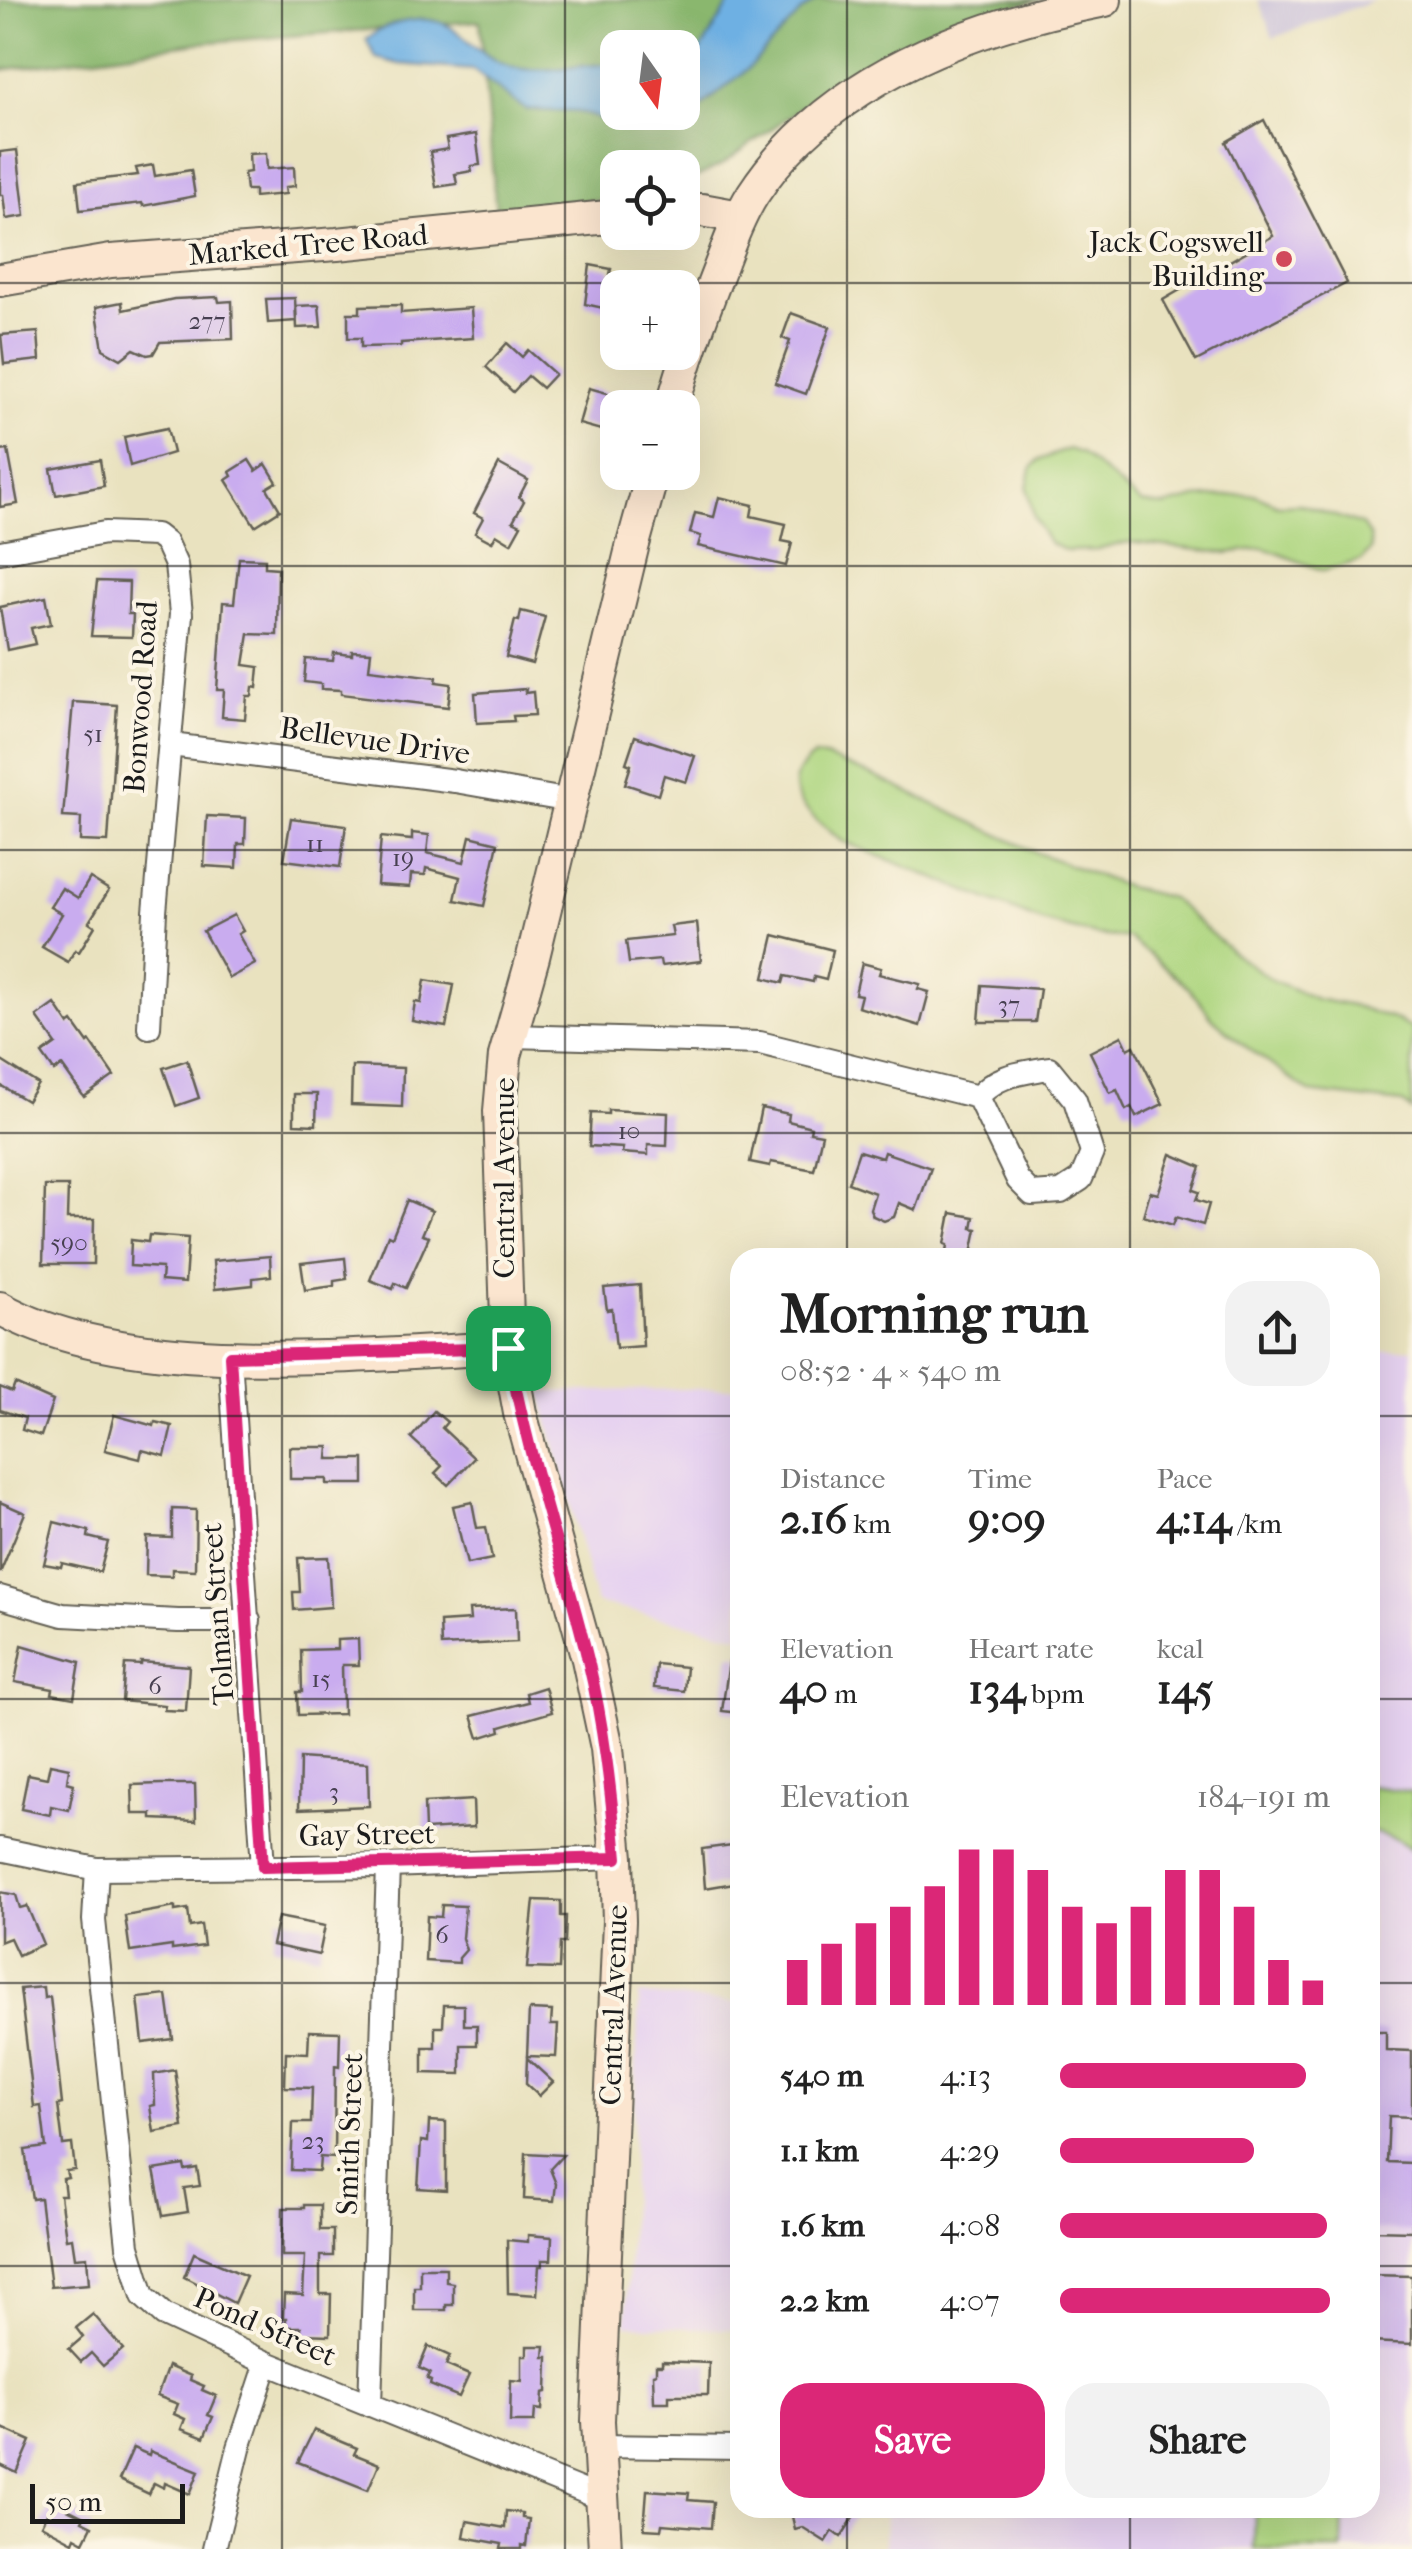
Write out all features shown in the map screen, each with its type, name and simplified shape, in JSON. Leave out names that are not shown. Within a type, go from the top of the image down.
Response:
[{"type":"main road","points":[[677,390],[690,345],[740,217],[769,172],[800,136],[890,74],[953,42],[1004,24],[1105,0]]},
{"type":"main road","points":[[700,211],[740,217]]},
{"type":"main road","name":"Marked Tree Road","points":[[0,280],[111,261],[600,218]]},
{"type":"main road","name":"Central Avenue","points":[[605,2549],[598,2446],[618,1929],[617,1858],[607,1748],[588,1659],[520,1413],[508,1348],[500,1111],[505,1056],[649,490]]},
{"type":"main road","points":[[0,1308],[72,1337],[123,1348],[230,1356],[508,1348]]},
{"type":"street","name":"Bonwood Road","points":[[0,552],[105,533],[156,535],[166,543],[176,565],[180,614],[154,912],[149,1028]]},
{"type":"street","name":"Bellevue Drive","points":[[171,744],[454,780],[571,801]]},
{"type":"street","points":[[511,1036],[760,1043],[978,1098],[1018,1180],[1032,1194],[1061,1192],[1081,1179],[1092,1153],[1075,1100],[1050,1068],[1010,1075],[988,1086],[978,1098]]},
{"type":"street","name":"Tolman Street","points":[[230,1356],[263,1867]]},
{"type":"street","points":[[0,1597],[63,1614],[178,1622],[250,1622]]},
{"type":"street","name":"Gay Street","points":[[0,1849],[97,1869],[388,1866],[617,1858]]},
{"type":"street","name":"Smith Street","points":[[370,2405],[388,1866]]},
{"type":"street","name":"Pond Street","points":[[97,1869],[94,1920],[128,2246],[143,2296],[164,2315],[267,2363],[600,2498]]},
{"type":"street","points":[[214,2549],[239,2448],[267,2363]]},
{"type":"street","points":[[598,2446],[730,2448]]},
{"type":"shaded area","points":[[1258,0],[1375,0],[1273,38]]},
{"type":"shaded area","points":[[1412,1349],[1412,2549],[884,2549],[885,2518],[1380,2518],[1380,1351]]},
{"type":"shaded area","points":[[730,1388],[730,1634],[596,1603],[541,1392]]},
{"type":"shaded area","points":[[639,1995],[730,2002],[730,2330],[626,2325]]},
{"type":"green space","points":[[0,0],[1041,0],[956,20],[880,55],[723,164],[700,176],[700,150],[600,150],[600,200],[496,212],[480,21],[197,43],[0,70]]},
{"type":"green space","points":[[1068,449],[1081,453],[1141,503],[1164,506],[1196,498],[1254,494],[1278,505],[1301,504],[1362,525],[1370,537],[1371,549],[1362,560],[1324,571],[1264,548],[1226,553],[1128,542],[1097,550],[1067,551],[1049,543],[1034,517],[1027,488],[1031,469],[1039,460]]},
{"type":"green space","points":[[814,756],[872,775],[1035,852],[1127,887],[1171,898],[1232,952],[1272,980],[1316,999],[1358,1007],[1412,1029],[1412,1111],[1403,1103],[1309,1092],[1241,1043],[1213,1019],[1188,987],[1129,938],[1096,935],[1041,921],[842,841],[809,812],[796,791],[795,780],[801,768]]},
{"type":"green space","points":[[1380,1787],[1412,1792],[1412,1850],[1380,1834]]},
{"type":"green space","points":[[1255,2518],[1343,2518],[1342,2549],[1254,2549]]},
{"type":"water","points":[[732,0],[817,0],[752,65],[700,108],[700,52]]},
{"type":"water","points":[[425,19],[453,29],[487,55],[516,68],[600,65],[600,119],[579,112],[526,110],[473,70],[399,64],[376,58],[366,39],[385,27]]},
{"type":"building","name":"Jack Cogswell Building","points":[[1264,120],[1347,283],[1196,361],[1163,300],[1273,236],[1226,142]]},
{"type":"building","points":[[476,134],[480,165],[455,174],[457,184],[436,187],[430,152],[448,149],[446,139]]},
{"type":"building","points":[[17,150],[25,216],[6,219],[0,195],[0,152]]},
{"type":"building","points":[[266,153],[267,169],[294,167],[295,186],[285,187],[286,194],[254,197],[254,190],[246,190],[244,173],[250,172],[249,154]]},
{"type":"building","points":[[153,165],[155,176],[191,170],[195,196],[143,206],[142,203],[80,210],[77,182],[138,175],[136,168]]},
{"type":"building","points":[[590,265],[611,269],[600,270],[600,307],[585,304]]},
{"type":"building","points":[[218,297],[219,302],[232,301],[233,339],[160,342],[153,354],[134,349],[121,359],[103,349],[96,307],[122,302],[123,310],[174,299]]},
{"type":"building","points":[[295,298],[296,321],[268,323],[266,299]]},
{"type":"building","points":[[319,305],[321,327],[297,328],[296,306]]},
{"type":"building","points":[[401,305],[401,313],[471,308],[473,338],[361,347],[361,338],[348,338],[348,313],[360,313],[360,306]]},
{"type":"building","points":[[791,313],[830,327],[806,394],[775,383],[790,341],[782,338]]},
{"type":"building","points":[[38,332],[40,360],[4,364],[1,335]]},
{"type":"building","points":[[507,343],[522,357],[528,350],[555,374],[542,388],[528,376],[513,392],[486,367]]},
{"type":"building","points":[[589,388],[600,391],[600,430],[579,424]]},
{"type":"building","points":[[167,428],[173,453],[130,466],[124,437]]},
{"type":"building","points":[[8,450],[18,504],[0,507],[0,451]]},
{"type":"building","points":[[100,460],[104,486],[56,495],[51,469]]},
{"type":"building","points":[[249,460],[256,471],[266,464],[277,482],[267,488],[280,510],[255,526],[226,480],[232,476],[230,472]]},
{"type":"building","points":[[499,464],[528,480],[519,497],[524,501],[513,521],[521,525],[511,543],[496,534],[492,542],[475,533],[483,518],[474,513]]},
{"type":"building","points":[[719,497],[753,505],[751,516],[786,524],[782,541],[792,543],[786,566],[698,546],[701,536],[690,533],[695,513],[714,517]]},
{"type":"building","points":[[239,558],[265,559],[265,567],[278,568],[277,635],[249,634],[244,665],[259,667],[257,688],[253,687],[252,696],[247,696],[245,719],[222,717],[224,690],[217,690],[223,602],[234,603]]},
{"type":"building","points":[[97,581],[129,582],[132,637],[91,636]]},
{"type":"building","points":[[46,597],[51,624],[31,628],[35,644],[7,650],[0,607]]},
{"type":"building","points":[[521,611],[545,617],[532,664],[506,657]]},
{"type":"building","points":[[352,651],[371,652],[369,669],[437,677],[436,682],[451,684],[448,707],[341,694],[341,690],[321,689],[321,684],[304,682],[306,659],[333,661],[334,653],[352,655]]},
{"type":"building","points":[[526,689],[525,693],[533,692],[535,715],[513,716],[514,721],[477,723],[475,693]]},
{"type":"building","points":[[73,702],[117,705],[108,842],[80,841],[81,818],[63,817]]},
{"type":"building","points":[[635,736],[695,756],[686,782],[664,775],[658,795],[625,784],[631,765],[626,763]]},
{"type":"building","points":[[207,816],[246,818],[245,844],[238,844],[237,868],[204,866]]},
{"type":"building","points":[[291,818],[346,825],[340,867],[284,860]]},
{"type":"building","points":[[412,833],[429,835],[427,853],[464,862],[470,836],[498,843],[484,906],[455,900],[460,877],[426,868],[425,875],[411,874],[410,887],[377,885],[381,837],[412,840]]},
{"type":"building","points":[[90,878],[109,890],[89,922],[95,926],[68,962],[42,947],[62,914],[50,907],[62,888],[78,898]]},
{"type":"building","points":[[234,915],[243,931],[238,934],[255,964],[229,978],[203,931]]},
{"type":"building","points":[[697,923],[701,961],[661,966],[660,960],[629,963],[626,941],[673,936],[671,926]]},
{"type":"building","points":[[774,935],[833,950],[826,980],[814,977],[813,982],[785,976],[783,983],[764,978]]},
{"type":"building","points":[[862,963],[881,968],[879,974],[920,984],[918,989],[929,992],[920,1026],[858,1007],[861,995],[855,994]]},
{"type":"building","points":[[425,980],[454,985],[446,1027],[412,1021],[415,1002],[421,1003]]},
{"type":"building","points":[[982,985],[1040,989],[1035,1022],[979,1022]]},
{"type":"building","points":[[55,1004],[69,1025],[73,1022],[90,1041],[114,1076],[84,1097],[62,1066],[54,1071],[42,1054],[56,1044],[37,1017]]},
{"type":"building","points":[[1122,1036],[1128,1049],[1134,1046],[1163,1104],[1136,1117],[1131,1107],[1126,1110],[1117,1090],[1110,1093],[1090,1052]]},
{"type":"building","points":[[0,1060],[38,1084],[27,1101],[0,1085]]},
{"type":"building","points":[[187,1060],[199,1098],[176,1106],[163,1068]]},
{"type":"building","points":[[352,1066],[403,1068],[402,1107],[351,1105]]},
{"type":"building","points":[[294,1094],[317,1094],[316,1125],[294,1124]]},
{"type":"building","points":[[761,1108],[789,1114],[788,1121],[822,1134],[814,1170],[750,1162]]},
{"type":"building","points":[[608,1110],[668,1113],[667,1146],[648,1145],[648,1155],[622,1153],[623,1148],[589,1146],[591,1113],[608,1114]]},
{"type":"building","points":[[859,1151],[882,1158],[884,1152],[931,1168],[916,1210],[899,1203],[894,1217],[884,1221],[873,1216],[870,1209],[875,1193],[848,1183]]},
{"type":"building","points":[[1171,1154],[1201,1167],[1193,1190],[1199,1192],[1196,1200],[1209,1204],[1203,1225],[1176,1217],[1173,1225],[1143,1216],[1150,1192],[1158,1194]]},
{"type":"building","points":[[45,1186],[68,1186],[67,1219],[94,1219],[93,1264],[43,1264]]},
{"type":"building","points":[[407,1200],[432,1211],[422,1235],[429,1237],[406,1288],[395,1283],[393,1289],[370,1280]]},
{"type":"building","points":[[951,1213],[974,1217],[972,1228],[977,1229],[973,1248],[948,1248]]},
{"type":"building","points":[[149,1235],[188,1238],[185,1283],[161,1281],[162,1268],[130,1266],[131,1240],[148,1242]]},
{"type":"building","points":[[270,1256],[271,1276],[253,1278],[253,1285],[215,1289],[213,1261]]},
{"type":"building","points":[[345,1258],[347,1279],[334,1281],[334,1286],[305,1290],[301,1263]]},
{"type":"building","points":[[640,1285],[643,1346],[616,1348],[612,1309],[607,1310],[604,1288]]},
{"type":"building","points":[[15,1384],[53,1401],[41,1436],[22,1430],[25,1418],[0,1410],[0,1387],[12,1392]]},
{"type":"building","points":[[434,1411],[447,1422],[442,1428],[474,1458],[448,1485],[435,1473],[442,1466],[411,1438]]},
{"type":"building","points":[[114,1415],[154,1426],[155,1422],[172,1426],[165,1456],[142,1450],[140,1459],[105,1450]]},
{"type":"building","points":[[290,1447],[329,1447],[328,1459],[364,1459],[364,1484],[290,1479]]},
{"type":"building","points":[[0,1502],[25,1513],[0,1573]]},
{"type":"building","points":[[472,1502],[477,1528],[486,1527],[492,1559],[467,1564],[453,1506]]},
{"type":"building","points":[[172,1509],[196,1510],[195,1570],[172,1569],[172,1576],[146,1575],[147,1537],[172,1538]]},
{"type":"building","points":[[54,1522],[89,1531],[88,1537],[108,1542],[100,1572],[62,1563],[61,1567],[44,1564]]},
{"type":"building","points":[[328,1557],[331,1607],[294,1610],[293,1592],[300,1592],[298,1558]]},
{"type":"building","points":[[516,1608],[517,1642],[441,1646],[440,1622],[470,1620],[469,1610]]},
{"type":"building","points":[[358,1639],[359,1665],[342,1665],[343,1714],[298,1715],[301,1650],[337,1649],[337,1640]]},
{"type":"building","points":[[22,1645],[80,1662],[74,1698],[52,1694],[53,1689],[15,1682]]},
{"type":"building","points":[[730,1654],[730,1712],[722,1711]]},
{"type":"building","points":[[125,1664],[189,1666],[186,1711],[122,1701]]},
{"type":"building","points":[[656,1664],[686,1667],[684,1691],[654,1688]]},
{"type":"building","points":[[545,1687],[552,1712],[500,1727],[501,1731],[479,1738],[472,1716],[528,1702],[526,1693]]},
{"type":"building","points":[[300,1758],[368,1763],[369,1806],[299,1809]]},
{"type":"building","points":[[50,1764],[69,1768],[67,1782],[74,1784],[69,1810],[51,1806],[50,1815],[21,1809],[28,1774],[47,1778]]},
{"type":"building","points":[[195,1784],[196,1821],[133,1814],[132,1785]]},
{"type":"building","points":[[473,1800],[474,1827],[425,1830],[424,1803]]},
{"type":"building","points":[[730,1845],[730,1884],[705,1888],[702,1849]]},
{"type":"building","points":[[0,1892],[16,1895],[20,1908],[27,1906],[43,1944],[18,1955],[10,1938],[0,1942]]},
{"type":"building","points":[[534,1900],[561,1901],[561,1916],[566,1916],[559,1969],[527,1968]]},
{"type":"building","points":[[442,1905],[465,1906],[462,1938],[466,1950],[459,1963],[425,1961],[427,1916],[441,1917]]},
{"type":"building","points":[[175,1907],[175,1911],[188,1909],[190,1927],[201,1925],[204,1946],[130,1952],[125,1916]]},
{"type":"building","points":[[278,1917],[325,1926],[319,1955],[272,1945]]},
{"type":"building","points":[[43,1987],[44,1998],[50,1997],[63,2145],[72,2144],[75,2170],[66,2171],[65,2195],[60,2195],[66,2239],[72,2238],[75,2258],[87,2257],[89,2284],[51,2287],[40,2198],[32,2199],[25,2150],[46,2147],[41,2106],[34,2107],[20,1989]]},
{"type":"building","points":[[167,1995],[173,2039],[143,2043],[138,1998]]},
{"type":"building","points":[[444,2005],[464,2005],[464,2025],[477,2025],[477,2045],[461,2045],[461,2074],[423,2073],[423,2047],[435,2047],[435,2027],[443,2027]]},
{"type":"building","points":[[529,2010],[552,2011],[551,2025],[558,2025],[556,2057],[527,2056]]},
{"type":"building","points":[[309,2031],[340,2032],[339,2067],[335,2066],[334,2158],[320,2157],[319,2171],[291,2170],[293,2123],[311,2123],[312,2088],[285,2087],[286,2052],[308,2053]]},
{"type":"building","points":[[1380,2031],[1386,2031],[1386,2050],[1412,2051],[1412,2117],[1389,2116],[1387,2162],[1412,2163],[1412,2231],[1380,2230]]},
{"type":"building","points":[[527,2058],[553,2082],[539,2096],[526,2084]]},
{"type":"building","points":[[175,2070],[183,2127],[154,2132],[150,2106],[155,2105],[154,2074]]},
{"type":"building","points":[[429,2121],[446,2122],[446,2190],[418,2188],[421,2141],[428,2142]]},
{"type":"building","points":[[526,2153],[563,2155],[550,2169],[556,2184],[554,2201],[524,2199]]},
{"type":"building","points":[[184,2165],[185,2170],[197,2168],[200,2186],[184,2188],[188,2212],[163,2216],[154,2170]]},
{"type":"building","points":[[320,2205],[320,2230],[333,2230],[333,2256],[320,2256],[320,2294],[331,2294],[330,2335],[301,2334],[301,2327],[286,2327],[283,2318],[284,2294],[303,2295],[305,2256],[282,2256],[283,2208]]},
{"type":"building","points":[[528,2235],[552,2237],[551,2260],[542,2260],[539,2266],[537,2295],[508,2293],[507,2240],[528,2242]]},
{"type":"building","points":[[194,2253],[246,2276],[234,2303],[184,2277]]},
{"type":"building","points":[[420,2268],[446,2268],[446,2282],[453,2283],[453,2305],[446,2305],[446,2310],[414,2310],[414,2287],[420,2287]]},
{"type":"building","points":[[1380,2275],[1412,2276],[1412,2344],[1380,2342]]},
{"type":"building","points":[[93,2314],[123,2349],[103,2366],[91,2353],[81,2362],[69,2349],[83,2337],[76,2328]]},
{"type":"building","points":[[428,2346],[450,2356],[446,2365],[469,2375],[459,2397],[430,2385],[430,2373],[419,2368]]},
{"type":"building","points":[[527,2346],[545,2346],[547,2392],[543,2393],[542,2410],[535,2409],[534,2422],[510,2422],[511,2380],[522,2381],[522,2356],[527,2356]]},
{"type":"building","points":[[662,2361],[709,2363],[708,2395],[669,2395],[669,2402],[654,2402],[653,2374]]},
{"type":"building","points":[[168,2366],[191,2376],[190,2380],[204,2386],[202,2390],[216,2396],[204,2438],[181,2429],[185,2419],[174,2414],[178,2404],[157,2396]]},
{"type":"building","points":[[0,2427],[31,2441],[17,2473],[0,2465]]},
{"type":"building","points":[[314,2430],[357,2448],[354,2454],[379,2464],[368,2490],[298,2462]]},
{"type":"building","points":[[133,2448],[199,2471],[190,2494],[165,2483],[164,2488],[154,2483],[149,2494],[119,2480]]},
{"type":"building","points":[[647,2490],[689,2493],[688,2500],[713,2502],[711,2528],[662,2524],[661,2530],[644,2529]]},
{"type":"building","points":[[53,2502],[84,2517],[82,2521],[92,2526],[84,2542],[75,2537],[73,2542],[41,2525]]},
{"type":"building","points":[[506,2511],[522,2513],[522,2518],[529,2519],[526,2546],[522,2545],[522,2549],[501,2549],[502,2544],[464,2537],[467,2521],[505,2528]]},
{"type":"building","points":[[792,2518],[853,2518],[841,2537],[833,2531],[826,2542],[802,2527],[795,2529]]},
{"type":"place","name":"Jack Cogswell Building","points":[[1284,259]]},
{"type":"route","points":[[508,1348],[520,1413],[588,1659],[607,1748],[617,1858],[263,1867],[230,1356],[508,1348]]}]
